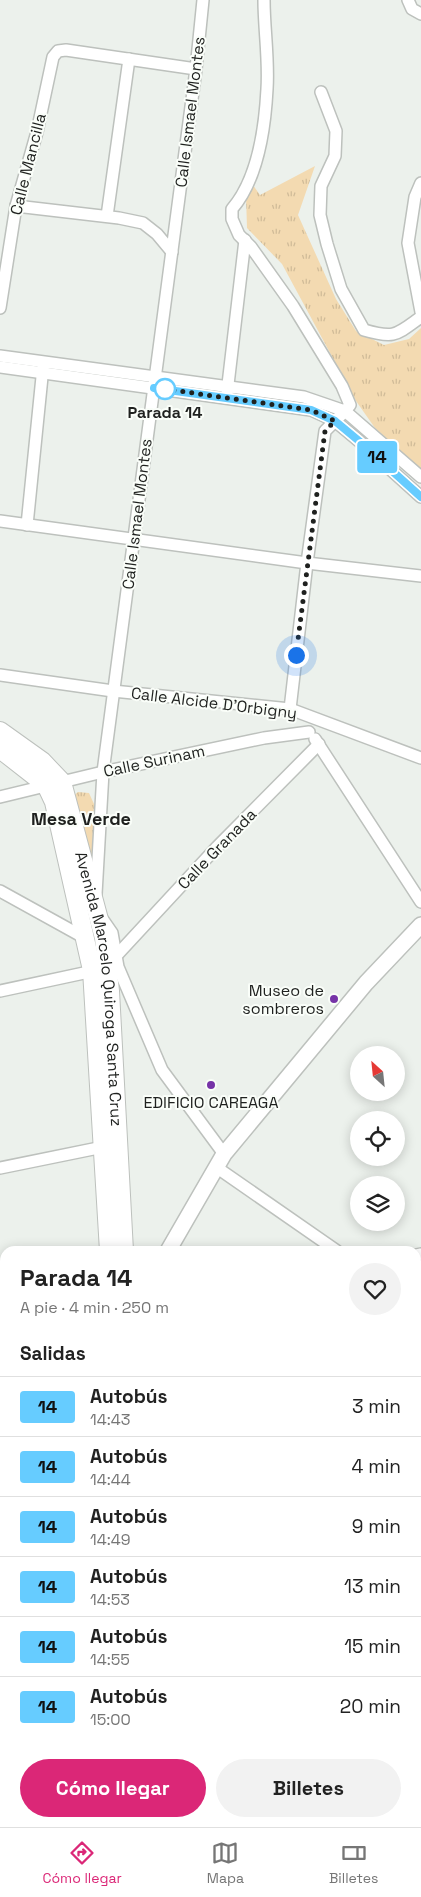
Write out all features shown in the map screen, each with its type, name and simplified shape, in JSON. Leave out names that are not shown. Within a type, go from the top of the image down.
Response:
[{"type":"highway","name":"Avenida Marcelo Quiroga Santa Cruz","points":[[0,730],[42,761],[54,783],[104,938],[110,1145],[109,1246]]},
{"type":"highway","name":"Avenida Marcelo Quiroga Santa Cruz","points":[[0,749],[54,783]]},
{"type":"highway","name":"Avenida Marcelo Quiroga Santa Cruz","points":[[54,783],[54,802],[85,938],[106,965]]},
{"type":"highway","name":"Avenida Marcelo Quiroga Santa Cruz","points":[[110,1145],[123,1246]]},
{"type":"main road","points":[[171,1246],[224,1154],[366,983],[421,925]]},
{"type":"street","name":"Calle Ismael Montes","points":[[96,909],[103,772],[196,69],[203,0]]},
{"type":"street","points":[[264,0],[267,88],[263,125],[251,179],[240,200],[232,209],[232,219],[239,235],[293,306],[342,386],[350,405],[325,431],[290,709]]},
{"type":"street","points":[[408,0],[412,9],[421,14]]},
{"type":"street","name":"Calle Mancilla","points":[[0,308],[16,206],[37,132],[53,57],[58,52],[66,50],[129,59]]},
{"type":"street","points":[[107,216],[129,59],[196,69]]},
{"type":"street","points":[[321,92],[336,131],[335,156],[321,186],[320,215],[341,289],[364,330],[381,335],[396,335],[421,317]]},
{"type":"street","points":[[421,183],[415,197],[408,243],[421,312]]},
{"type":"street","points":[[16,206],[107,216],[143,223],[157,234],[172,252]]},
{"type":"street","points":[[227,392],[244,240]]},
{"type":"street","points":[[0,356],[43,368]]},
{"type":"street","points":[[0,368],[43,368],[227,392],[304,397],[345,412],[421,477]]},
{"type":"street","points":[[27,525],[43,368]]},
{"type":"street","points":[[227,392],[311,410],[335,421],[421,497]]},
{"type":"street","points":[[0,521],[307,564],[421,576]]},
{"type":"street","name":"Calle Alcide D'Orbigny","points":[[0,675],[113,691],[290,709],[421,758]]},
{"type":"street","points":[[314,718],[309,732],[319,744],[421,902]]},
{"type":"street","name":"Calle Surinam","points":[[0,796],[264,738],[309,732]]},
{"type":"street","name":"Calle Granada","points":[[106,965],[217,847],[319,744]]},
{"type":"street","points":[[0,891],[85,938]]},
{"type":"street","points":[[0,991],[106,965],[118,967],[162,1070],[224,1154]]},
{"type":"street","points":[[0,1168],[110,1145]]},
{"type":"street","points":[[216,1167],[330,1246]]},
{"type":"green space","points":[[315,166],[298,215],[336,299],[356,331],[384,345],[409,339],[421,328],[421,470],[375,428],[356,401],[282,264],[247,228],[246,196],[253,185],[260,195]]},
{"type":"green space","points":[[78,792],[89,793],[94,804],[93,825],[96,879],[72,797]]},
{"type":"bus line","name":"14","points":[[154,388],[311,410],[335,421],[421,497]]},
{"type":"place","name":"Parada 14","points":[[165,389]]},
{"type":"place","name":"Museo de sombreros","points":[[334,999]]},
{"type":"place","name":"EDIFICIO CAREAGA","points":[[211,1085]]},
{"type":"district","name":"Mesa Verde","points":[[81,818]]},
{"type":"route","points":[[165,389],[311,410],[335,421],[325,431],[296,655]]}]
